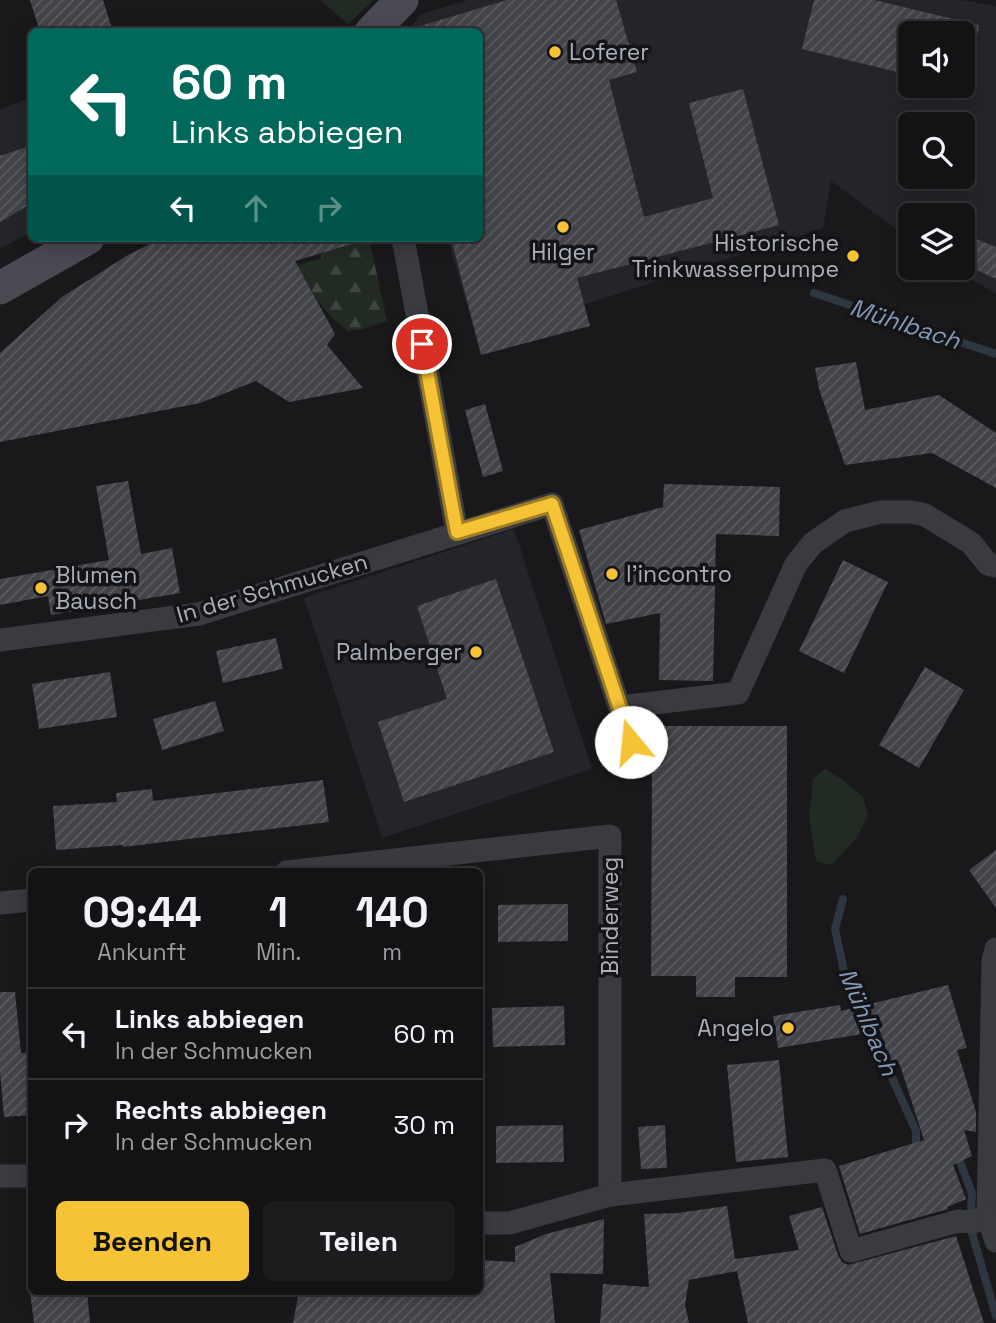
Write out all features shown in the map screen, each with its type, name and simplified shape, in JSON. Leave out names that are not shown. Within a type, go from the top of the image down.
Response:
[{"type":"street","points":[[375,28],[402,0]]},
{"type":"street","points":[[0,288],[81,242]]},
{"type":"street","points":[[404,242],[457,532]]},
{"type":"street","name":"In der Schmucken","points":[[0,640],[199,614],[552,504],[631,742],[644,752],[652,754]]},
{"type":"street","points":[[620,706],[738,693],[796,564],[813,543],[845,521],[880,512],[912,512],[925,515],[971,543],[988,564],[996,566]]},
{"type":"street","name":"Binderweg","points":[[323,868],[610,836],[610,1195]]},
{"type":"street","points":[[0,903],[28,900]]},
{"type":"street","points":[[996,949],[993,961],[979,1221],[996,1241]]},
{"type":"street","points":[[483,1223],[510,1223],[610,1195],[825,1170],[851,1251],[979,1221]]},
{"type":"street","points":[[0,1176],[28,1176]]},
{"type":"shaded area","points":[[468,0],[961,0],[996,6],[996,294],[972,280],[975,280],[975,203],[898,203],[898,231],[831,181],[823,228],[477,339],[448,242],[483,242],[483,28],[411,28],[421,14]]},
{"type":"shaded area","points":[[28,98],[28,234],[0,249],[0,110]]},
{"type":"shaded area","points":[[514,529],[592,769],[382,838],[304,598]]},
{"type":"green space","points":[[320,0],[374,0],[348,24]]},
{"type":"green space","points":[[321,242],[370,242],[387,321],[348,331],[339,324],[313,293],[298,265],[321,258]]},
{"type":"green space","points":[[825,769],[863,797],[868,815],[858,836],[832,865],[816,861],[809,816],[813,779]]},
{"type":"building","points":[[30,0],[103,0],[112,28],[39,28]]},
{"type":"building","points":[[507,0],[616,0],[637,72],[609,80],[644,217],[713,198],[689,103],[743,89],[779,225],[577,278],[590,326],[481,355],[452,242],[483,242],[483,28],[420,26]]},
{"type":"building","points":[[814,0],[874,0],[962,21],[898,21],[898,72],[802,49]]},
{"type":"building","points":[[28,146],[28,205],[0,222],[0,156]]},
{"type":"building","points":[[975,238],[996,247],[996,279],[975,269]]},
{"type":"building","points":[[154,242],[352,242],[295,261],[335,334],[327,345],[363,388],[289,402],[256,381],[200,403],[0,442],[0,353],[62,297],[128,255]]},
{"type":"building","points":[[856,362],[865,410],[939,395],[996,433],[996,488],[932,453],[845,465],[819,389],[815,368]]},
{"type":"building","points":[[485,404],[503,471],[483,477],[465,410]]},
{"type":"building","points":[[128,481],[141,554],[172,548],[180,593],[51,615],[48,596],[0,605],[0,579],[109,560],[96,486]]},
{"type":"building","points":[[664,484],[780,487],[779,536],[716,534],[713,681],[659,680],[660,613],[606,624],[579,530],[663,507]]},
{"type":"building","points":[[843,560],[888,582],[844,673],[799,651]]},
{"type":"building","name":"Palmberger","points":[[496,579],[554,752],[404,802],[378,722],[447,699],[417,606]]},
{"type":"building","points":[[276,638],[283,669],[223,683],[216,651]]},
{"type":"building","points":[[925,667],[964,690],[919,768],[879,745]]},
{"type":"building","points":[[110,672],[117,717],[39,729],[32,684]]},
{"type":"building","points":[[215,701],[224,731],[162,750],[153,719]]},
{"type":"building","points":[[652,726],[787,726],[787,977],[735,977],[735,997],[696,997],[696,976],[651,976],[652,768],[662,764],[666,757],[662,744],[652,740]]},
{"type":"building","points":[[323,780],[329,822],[123,847],[56,850],[53,806],[117,802],[116,793],[152,789],[153,801]]},
{"type":"building","points":[[996,850],[996,908],[969,870]]},
{"type":"building","points":[[568,904],[568,941],[498,942],[498,905]]},
{"type":"building","points":[[948,985],[967,1048],[957,1050],[976,1112],[976,1132],[964,1130],[972,1156],[953,1165],[966,1199],[947,1207],[948,1209],[860,1234],[839,1166],[924,1140],[900,1065],[892,1067],[880,1031],[778,1048],[773,1016],[840,1005],[841,1011]]},
{"type":"building","points":[[0,992],[15,992],[21,1053],[28,1052],[28,1115],[4,1117],[0,1072]]},
{"type":"building","points":[[564,1006],[565,1045],[493,1047],[492,1008]]},
{"type":"building","points":[[779,1060],[788,1157],[736,1162],[727,1065]]},
{"type":"building","points":[[563,1125],[564,1162],[496,1163],[496,1126]]},
{"type":"building","points":[[665,1125],[667,1168],[641,1169],[638,1127]]},
{"type":"building","points":[[727,1206],[735,1259],[799,1250],[789,1216],[822,1207],[838,1255],[842,1262],[848,1265],[956,1236],[984,1323],[748,1323],[737,1271],[689,1280],[685,1305],[689,1323],[600,1323],[603,1284],[649,1287],[644,1214],[678,1213]]},
{"type":"building","points":[[604,1219],[603,1274],[550,1273],[555,1323],[293,1323],[298,1295],[483,1295],[483,1260],[515,1262],[515,1247],[546,1234]]},
{"type":"building","points":[[30,1295],[87,1295],[90,1323],[34,1323]]},
{"type":"waterway","name":"Mühlbach","points":[[814,293],[996,354]]},
{"type":"waterway","name":"Mühlbach","points":[[843,899],[835,929],[844,971],[916,1131],[916,1142]]},
{"type":"waterway","name":"Mühlbach","points":[[960,1162],[972,1193],[970,1226],[996,1316]]},
{"type":"place","name":"Loferer","points":[[555,52]]},
{"type":"place","name":"Hilger","points":[[563,227]]},
{"type":"place","name":"Historische Trinkwasserpumpe","points":[[853,256]]},
{"type":"place","name":"l'incontro","points":[[612,574]]},
{"type":"place","name":"Blumen Bausch","points":[[41,588]]},
{"type":"place","name":"Palmberger","points":[[476,652]]},
{"type":"place","name":"Angelo","points":[[788,1028]]},
{"type":"route","points":[[422,344],[457,532],[552,504],[631,742]]}]
